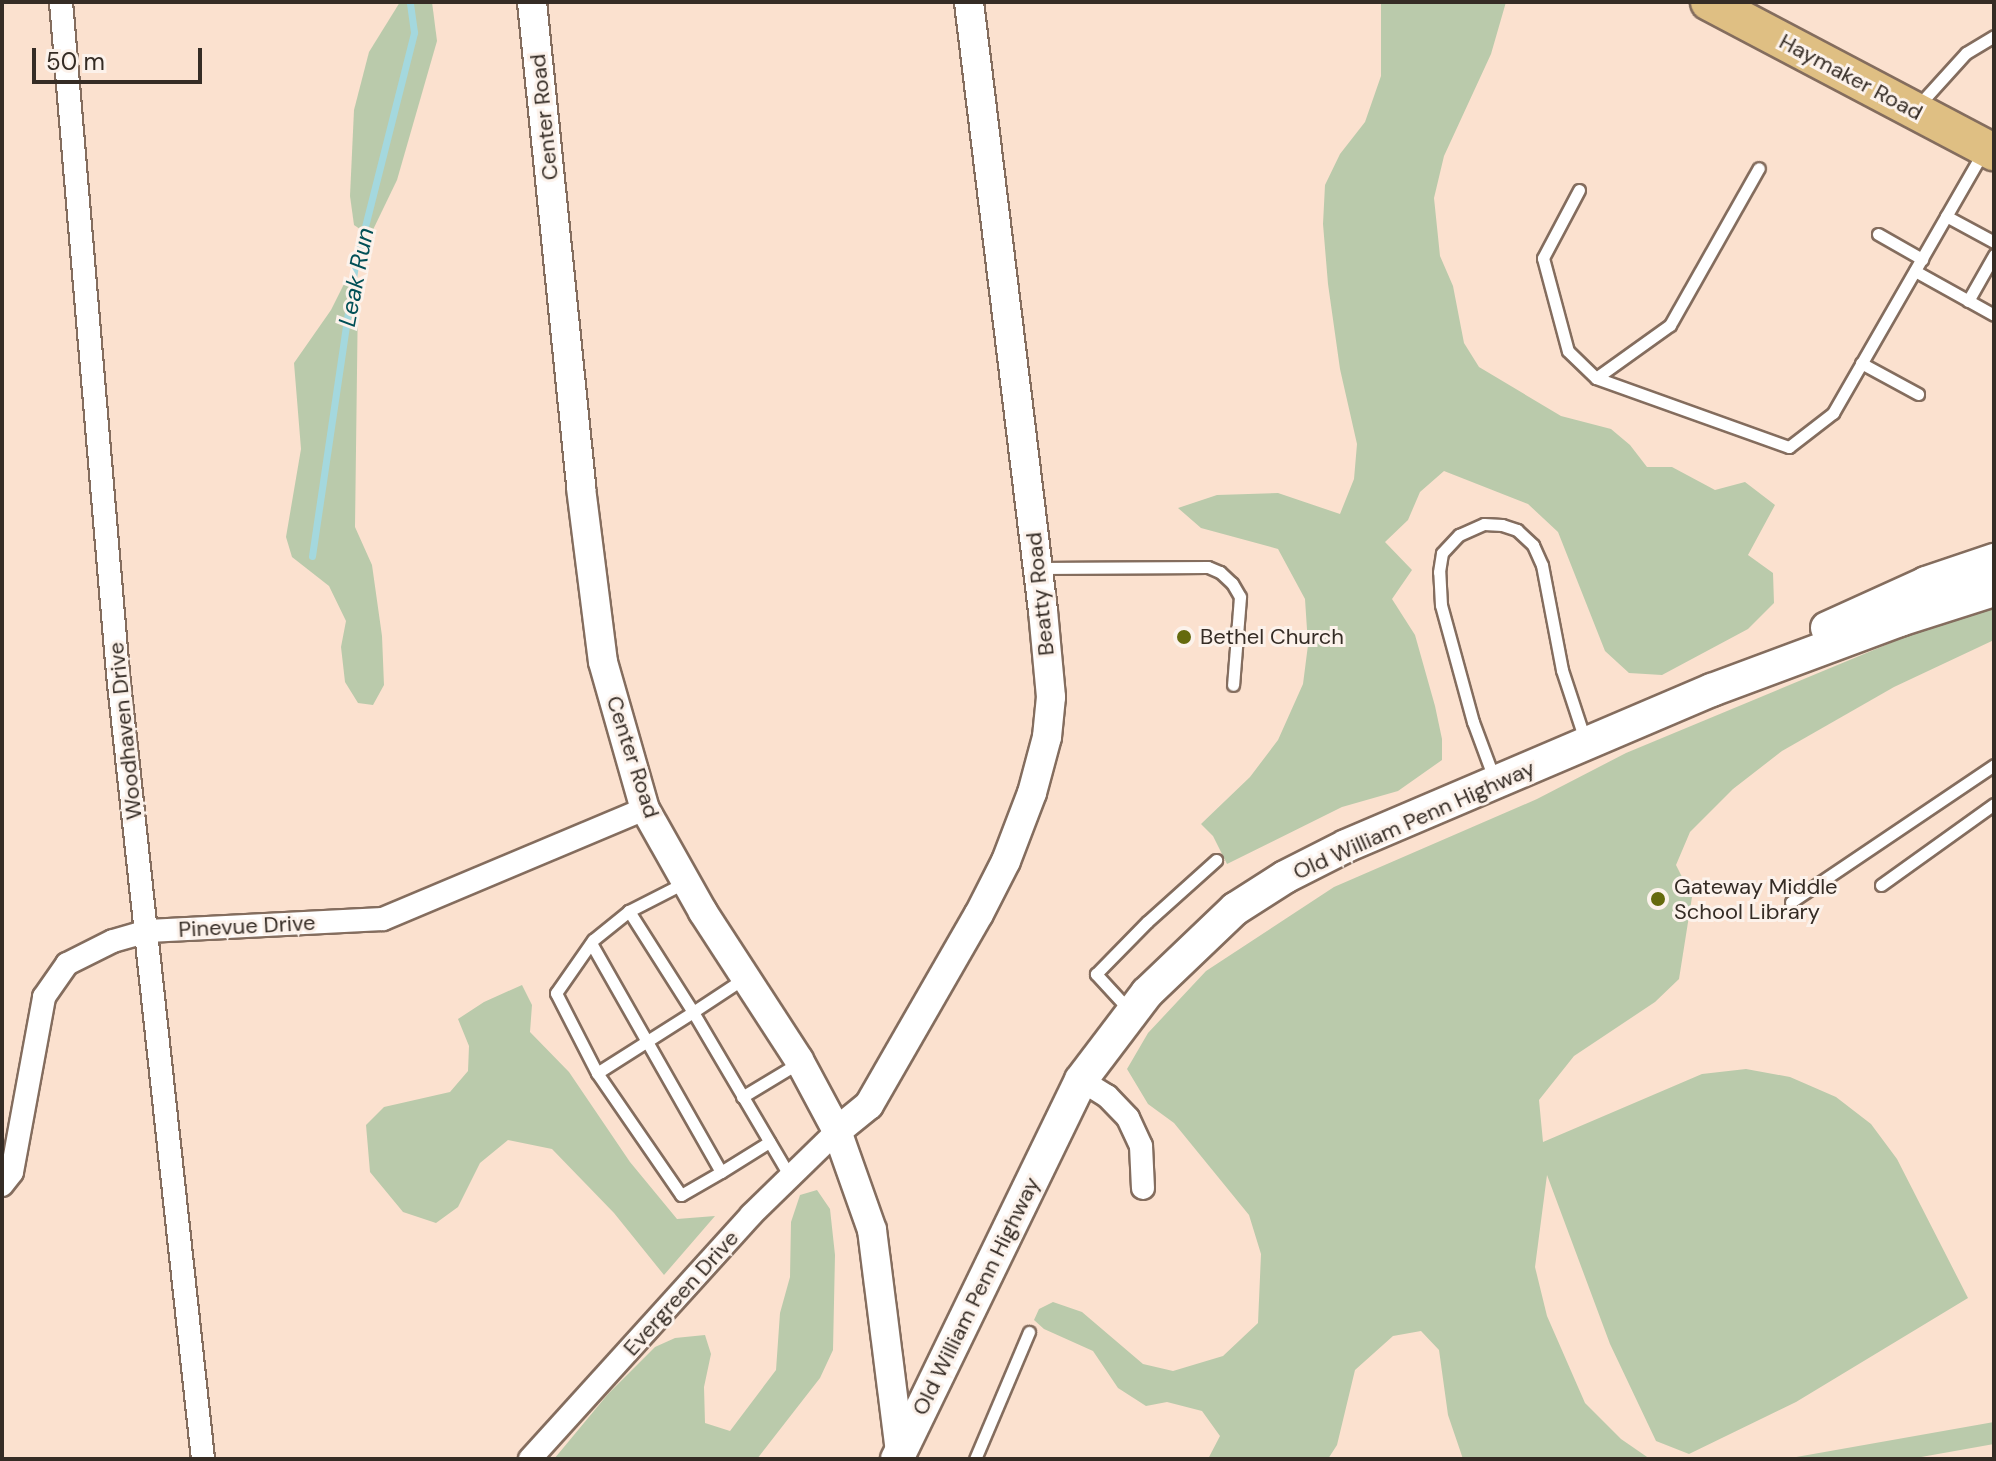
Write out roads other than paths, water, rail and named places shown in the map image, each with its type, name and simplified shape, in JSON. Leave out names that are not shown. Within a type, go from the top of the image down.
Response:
[{"type":"main road","name":"Haymaker Road","points":[[1720,4],[1990,150]]},
{"type":"main road","name":"Old William Penn Highway","points":[[1712,690],[1870,607],[1926,583],[1994,560]]},
{"type":"main road","name":"Old William Penn Highway","points":[[900,1457],[1081,1080],[1131,1012],[1192,946],[1235,909],[1346,846],[1712,690],[1900,620],[1994,590]]},
{"type":"street","name":"Woodhaven Drive","points":[[61,2],[118,674],[203,1459]]},
{"type":"street","name":"Center Road","points":[[532,2],[581,488],[603,662],[645,809],[686,882],[800,1062],[837,1131],[872,1230],[900,1457]]},
{"type":"street","name":"Beatty Road","points":[[837,1131],[869,1105],[979,914],[1006,861],[1032,793],[1047,737],[1051,697],[1038,568],[969,2]]},
{"type":"street","name":"Pinevue Drive","points":[[2,1185],[12,1172],[44,997],[67,964],[113,941],[148,931],[383,919],[645,809]]},
{"type":"street","points":[[1081,1080],[1107,1096],[1128,1118],[1141,1146],[1143,1188]]},
{"type":"street","name":"Evergreen Drive","points":[[530,1459],[790,1177],[837,1131]]},
{"type":"lane","points":[[1914,110],[1966,53],[1994,36]]},
{"type":"lane","points":[[1579,190],[1543,258],[1568,351],[1596,378],[1789,447],[1833,413],[1946,216],[1990,150]]},
{"type":"lane","points":[[1596,378],[1670,325],[1759,168]]},
{"type":"lane","points":[[1946,216],[1994,242]]},
{"type":"lane","points":[[1878,234],[1922,259]]},
{"type":"lane","points":[[1968,301],[1994,255]]},
{"type":"lane","points":[[1915,271],[1994,315]]},
{"type":"lane","points":[[1861,363],[1918,394]]},
{"type":"lane","points":[[1496,783],[1473,722],[1441,605],[1439,572],[1442,553],[1459,535],[1484,524],[1517,530],[1533,545],[1542,565],[1562,670],[1586,744]]},
{"type":"lane","points":[[1038,568],[1208,567],[1220,572],[1232,583],[1240,597],[1233,685]]},
{"type":"lane","points":[[1791,902],[1994,765]]},
{"type":"lane","points":[[1881,885],[1994,804]]},
{"type":"lane","points":[[1131,1012],[1096,974],[1147,922],[1216,860]]},
{"type":"lane","points":[[686,882],[629,911],[591,943],[556,993],[597,1073],[681,1195],[769,1142]]},
{"type":"lane","points":[[629,911],[693,1012],[790,1177]]},
{"type":"lane","points":[[591,943],[721,1172]]},
{"type":"lane","points":[[597,1073],[746,977]]},
{"type":"lane","points":[[742,1097],[800,1062]]},
{"type":"lane","points":[[975,1459],[1029,1332]]},
{"type":"waterway","name":"Leak Run","points":[[312,556],[355,266],[414,32],[410,2]]},
{"type":"place","name":"Bethel Church","points":[[1184,637]]},
{"type":"place","name":"Gateway Middle School Library","points":[[1658,899]]}]
